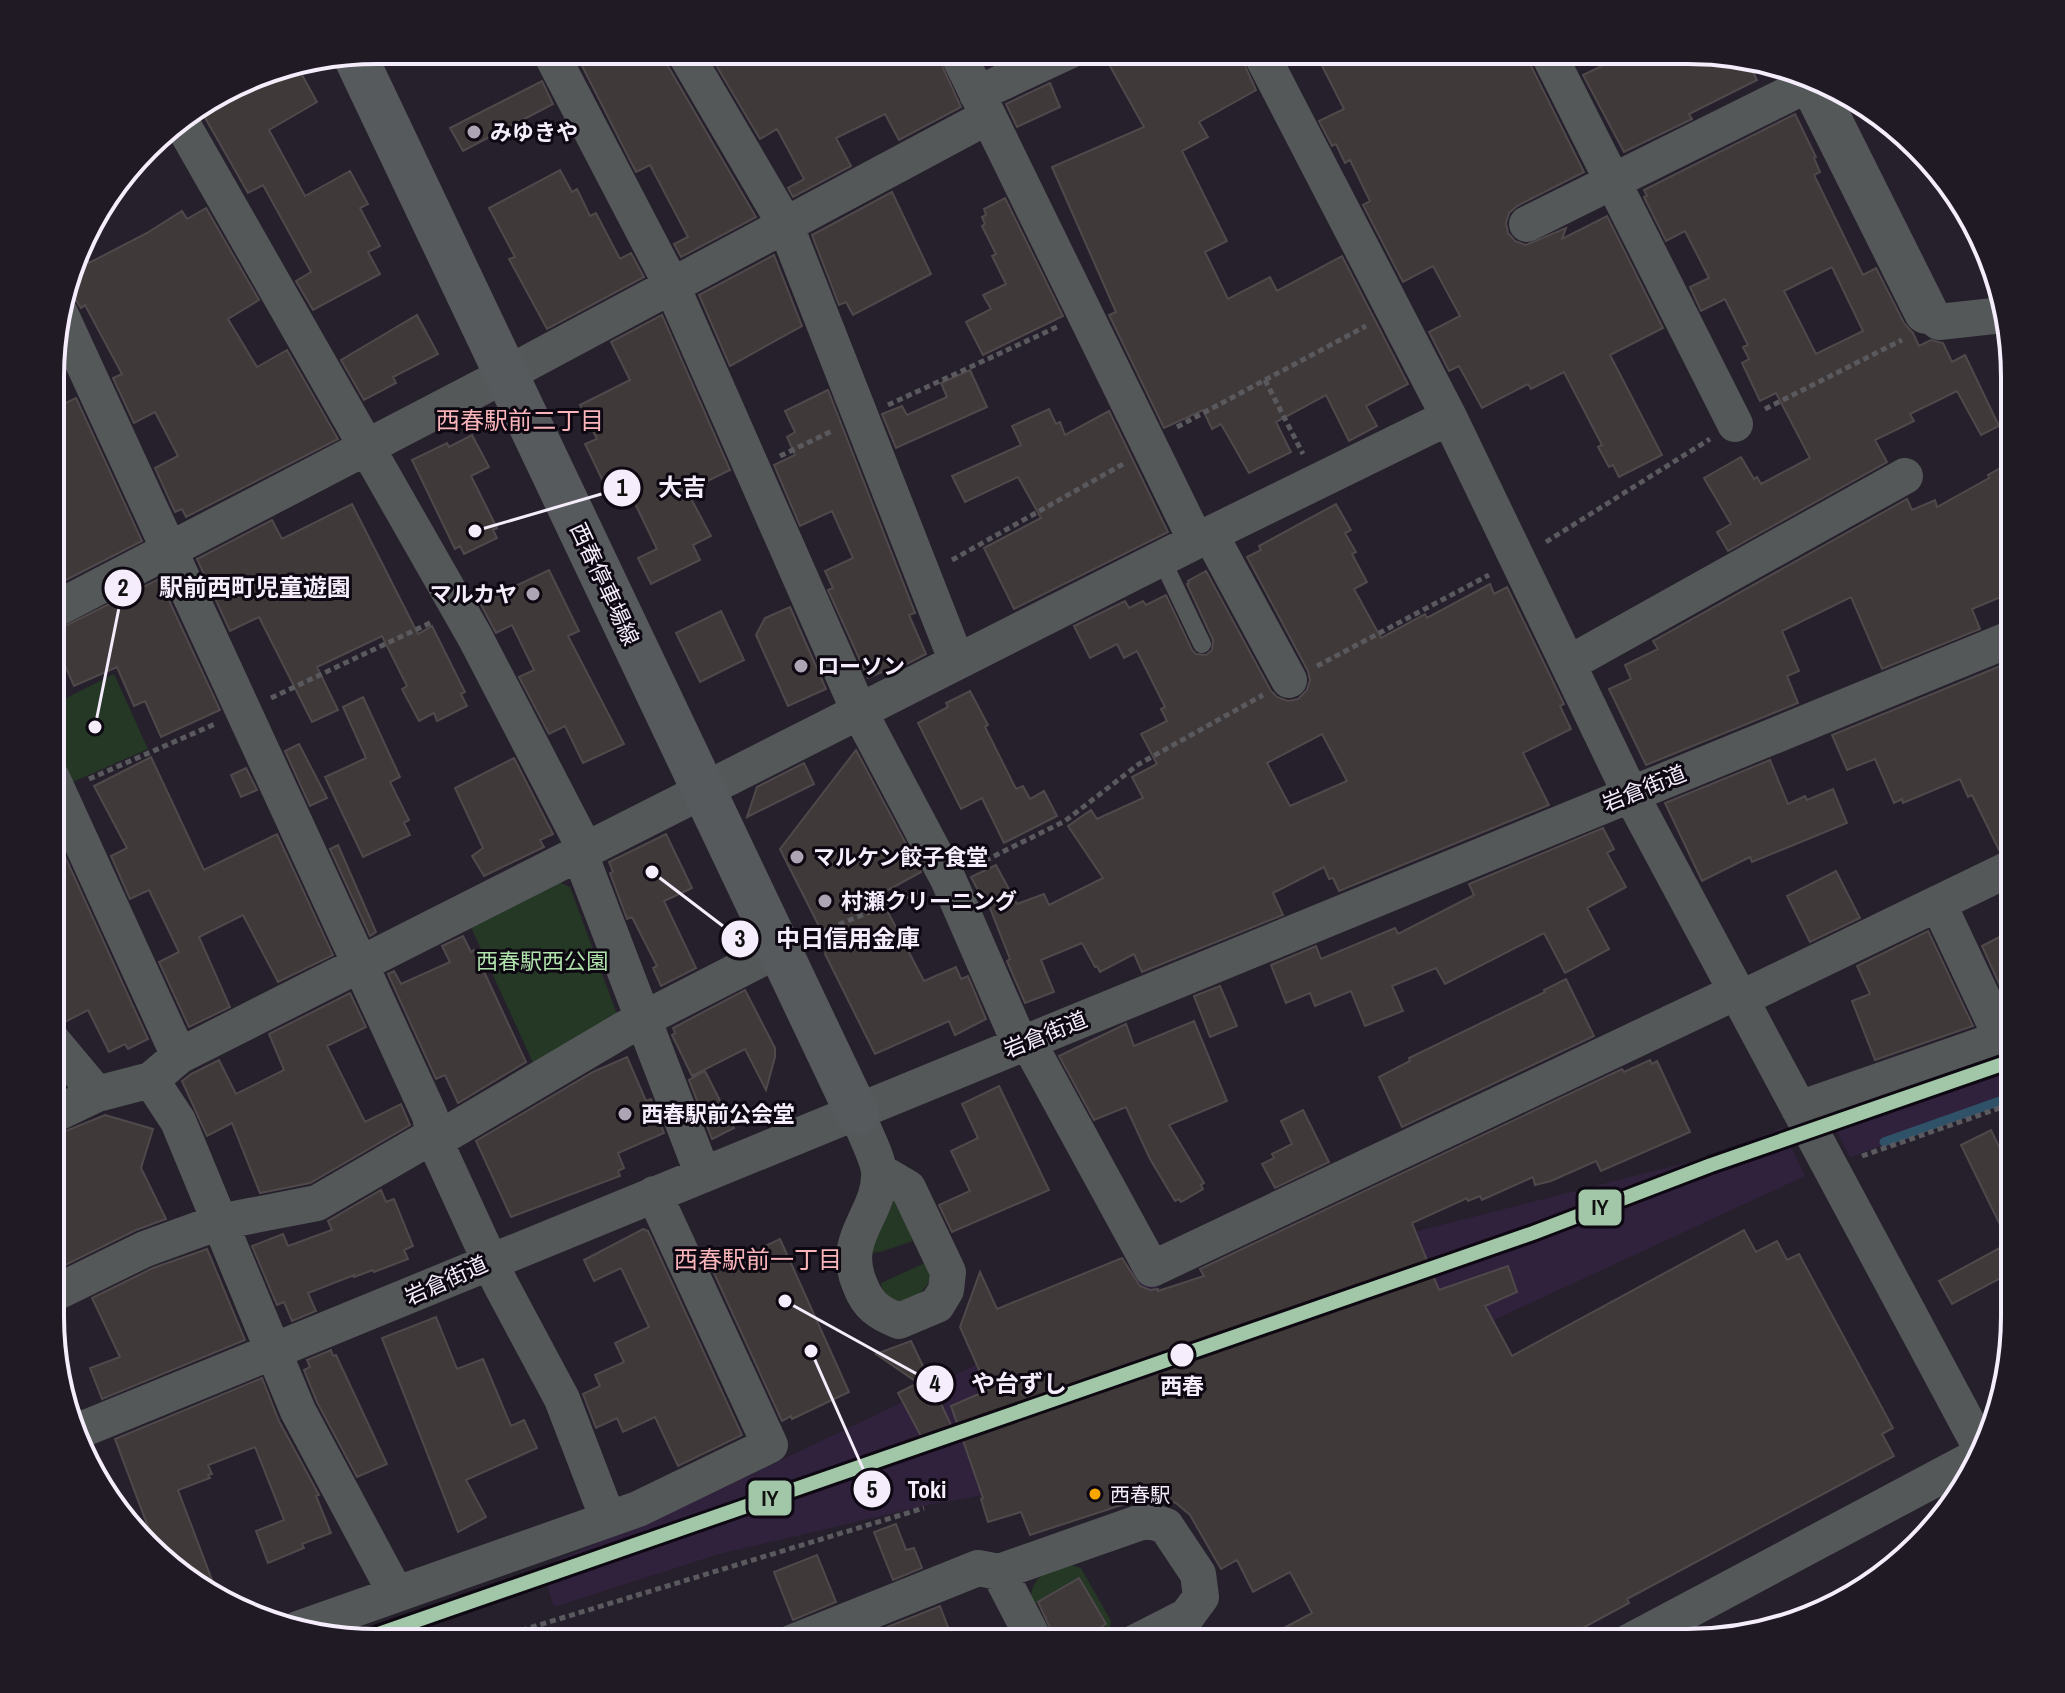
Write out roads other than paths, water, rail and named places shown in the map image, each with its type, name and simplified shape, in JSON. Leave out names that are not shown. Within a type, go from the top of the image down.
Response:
[{"type":"main road","name":"西春停車場線","points":[[359,65],[702,792],[792,944],[857,1113]]},
{"type":"street","points":[[556,64],[671,284],[859,711],[948,879],[1024,1042],[1152,1269],[2001,873]]},
{"type":"street","points":[[691,64],[785,224],[957,662]]},
{"type":"street","points":[[963,64],[1149,446],[1289,680]]},
{"type":"street","points":[[64,605],[507,374],[785,224],[1048,64]]},
{"type":"street","points":[[1266,64],[1449,417],[1630,793],[1975,1440]]},
{"type":"street","points":[[1554,64],[1735,424]]},
{"type":"street","points":[[1527,224],[1797,84]]},
{"type":"street","points":[[1816,91],[1926,312],[1939,322],[1995,316]]},
{"type":"street","points":[[185,129],[475,637],[583,852],[703,1175]]},
{"type":"street","points":[[68,330],[430,1116],[434,1139],[489,1261],[562,1399],[608,1519]]},
{"type":"street","points":[[64,1110],[97,1094],[151,1080],[179,1056],[1161,558],[1449,417]]},
{"type":"street","points":[[1568,664],[1905,476]]},
{"type":"street","name":"岩倉街道","points":[[85,1428],[2001,643]]},
{"type":"street","points":[[64,804],[179,1056]]},
{"type":"street","points":[[1938,903],[2001,1023]]},
{"type":"street","points":[[64,1289],[145,1249],[219,1222],[317,1203],[644,1019],[792,944]]},
{"type":"street","points":[[1799,1109],[2001,1038]]},
{"type":"street","points":[[64,1055],[97,1094]]},
{"type":"street","points":[[151,1080],[178,1121],[298,1411],[396,1594]]},
{"type":"street","points":[[857,1113],[879,1171]]},
{"type":"street","points":[[315,1623],[638,1509],[770,1445],[654,1194]]},
{"type":"street","points":[[1653,1629],[1964,1462]]},
{"type":"street","points":[[826,1629],[978,1568],[999,1572],[1147,1520],[1166,1526],[1198,1574],[1201,1597],[1187,1616],[1161,1629]]},
{"type":"street","points":[[999,1572],[1029,1629]]},
{"type":"lane","points":[[1161,558],[1202,644]]},
{"type":"waterway","points":[[1884,1142],[2001,1101]]},
{"type":"place","name":"みゆきや","points":[[474,132]]},
{"type":"place","name":"大吉","points":[[475,531]]},
{"type":"place","name":"マルカヤ","points":[[533,594]]},
{"type":"place","name":"ローソン","points":[[801,666]]},
{"type":"place","name":"駅前西町児童遊園","points":[[95,727]]},
{"type":"place","name":"マルケン餃子食堂","points":[[797,857]]},
{"type":"place","name":"中日信用金庫","points":[[652,872]]},
{"type":"place","name":"村瀬クリーニング","points":[[825,901]]},
{"type":"place","name":"西春駅前公会堂","points":[[625,1114]]},
{"type":"place","name":"や台ずし","points":[[785,1301]]},
{"type":"place","name":"Toki","points":[[811,1351]]},
{"type":"place","name":"西春","points":[[1182,1355]]},
{"type":"place","name":"西春駅","points":[[1095,1494]]},
{"type":"district","name":"西春駅前二丁目","points":[[520,420]]},
{"type":"district","name":"西春駅前一丁目","points":[[758,1259]]},
{"type":"park label","name":"西春駅西公園","points":[[542,961]]}]
